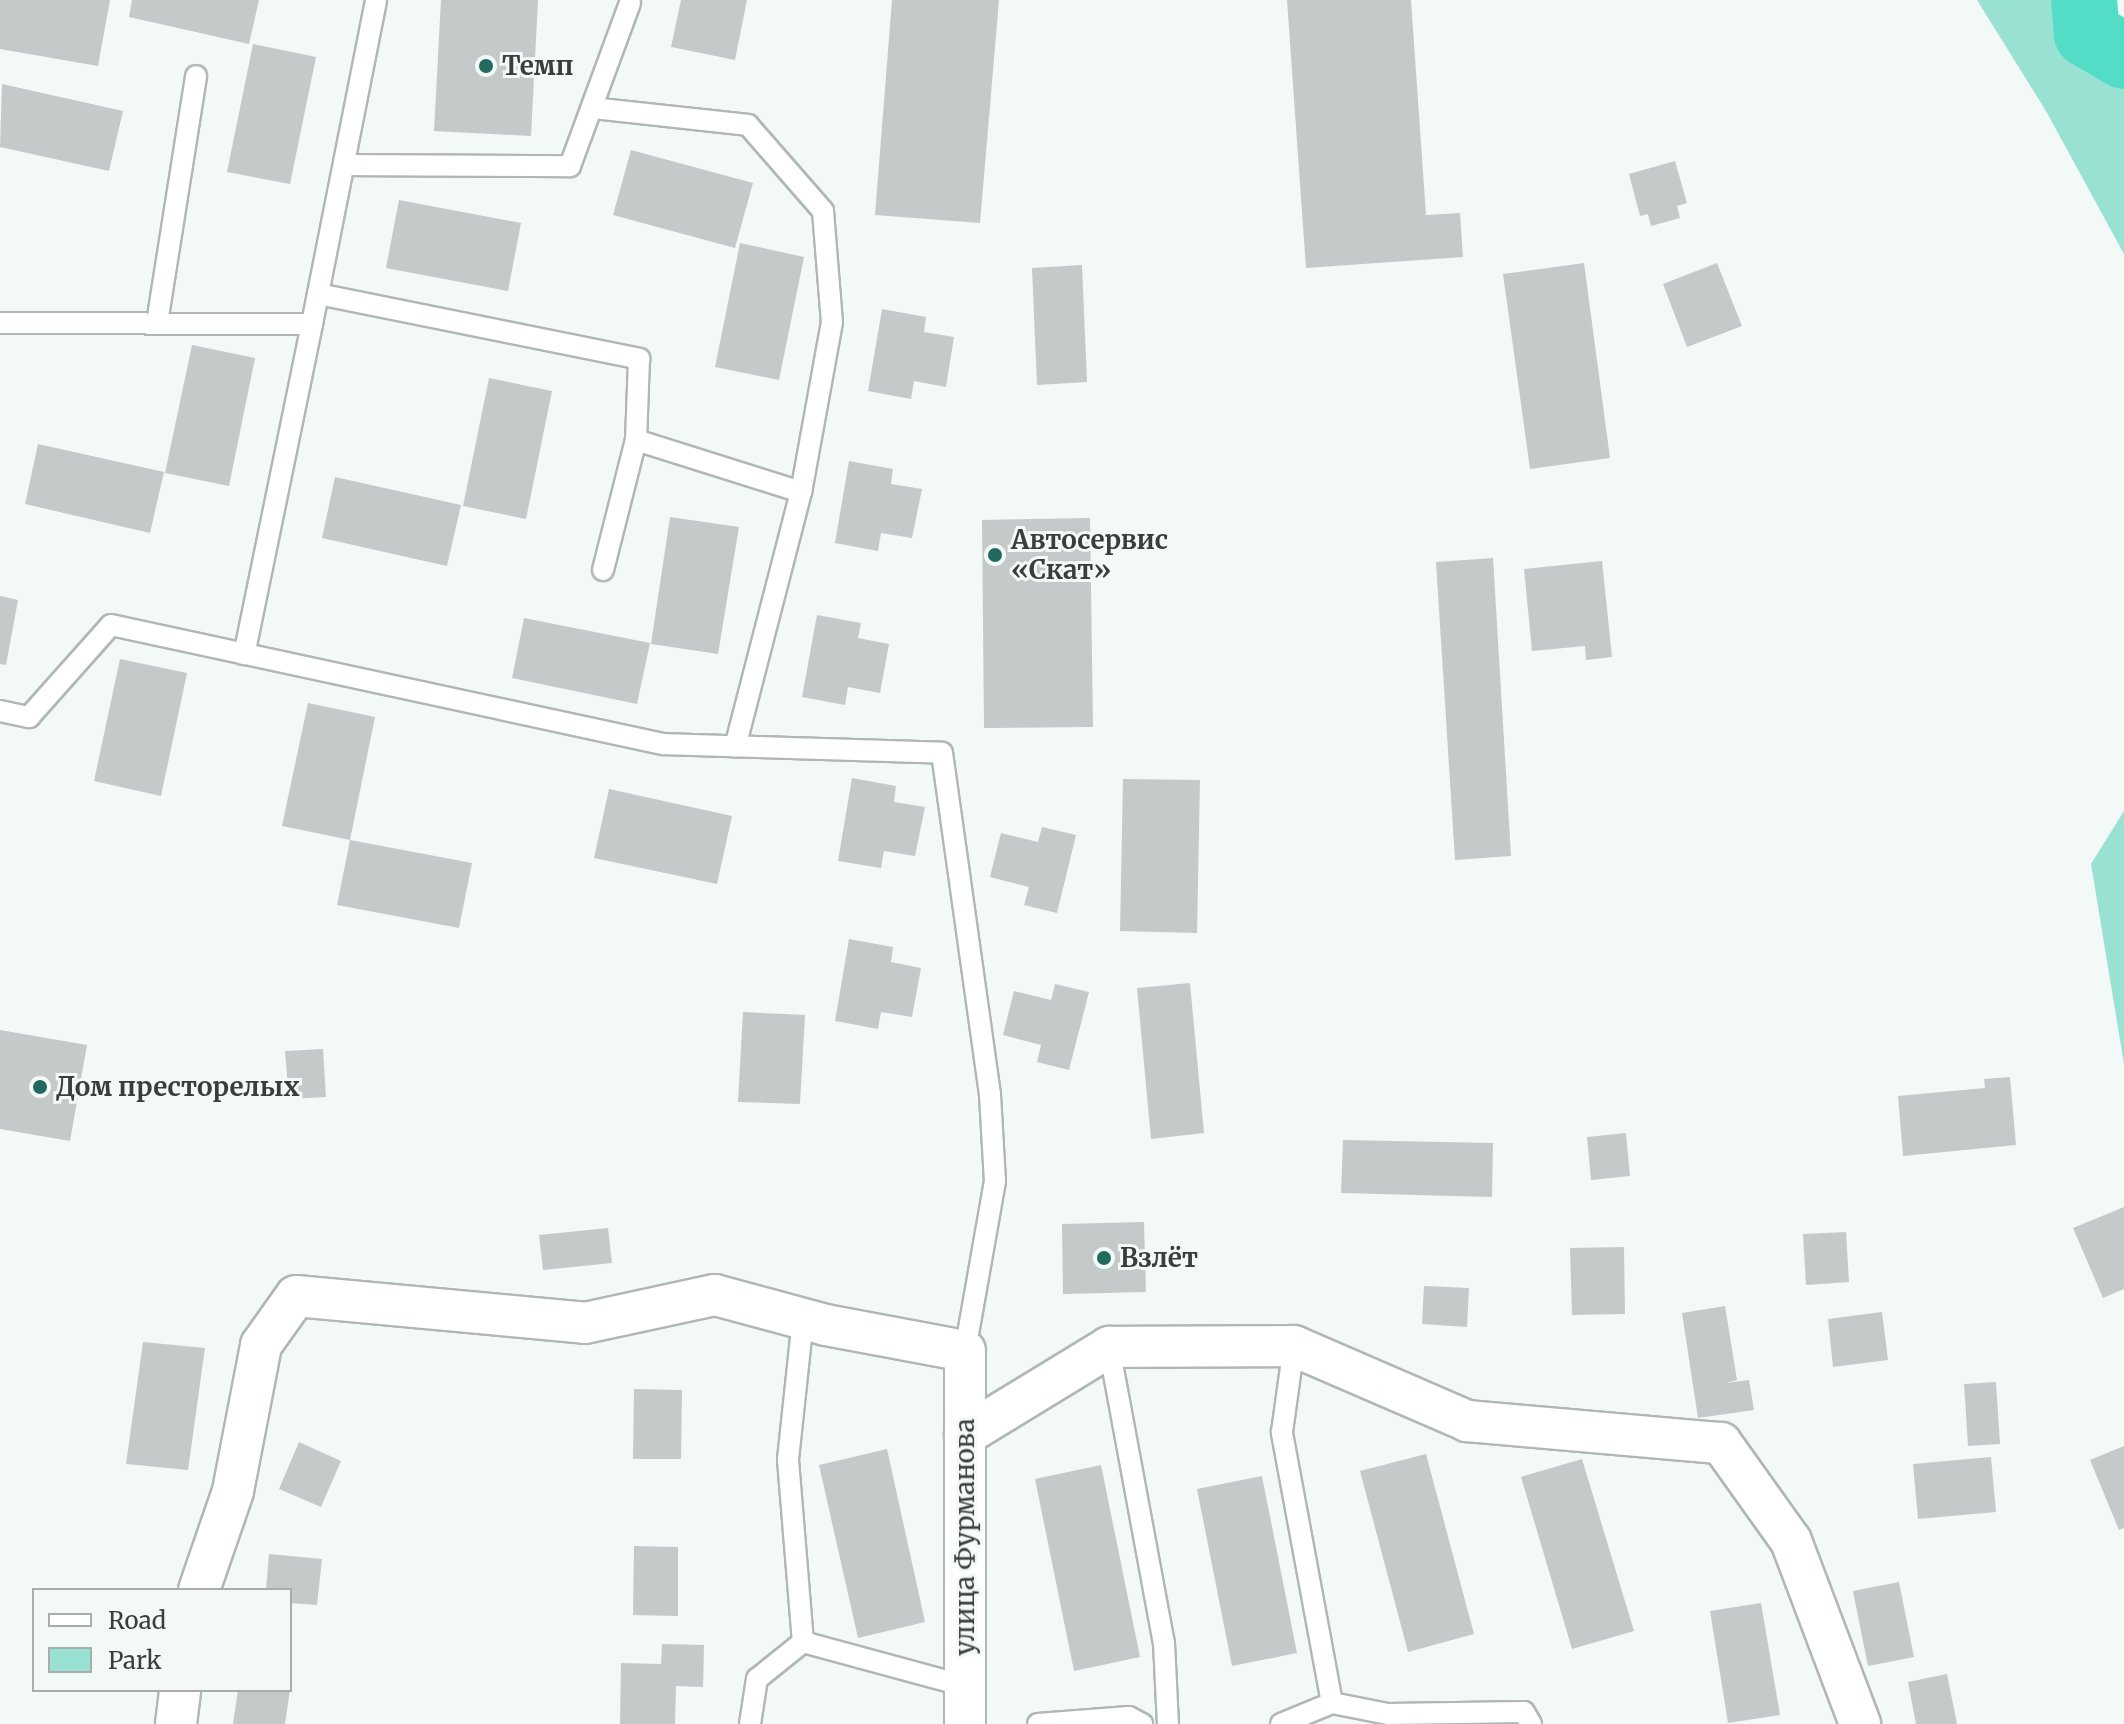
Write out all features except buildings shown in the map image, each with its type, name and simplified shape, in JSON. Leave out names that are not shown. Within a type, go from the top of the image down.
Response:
[{"type":"street","points":[[200,1588],[233,1491],[261,1345],[296,1296],[585,1323],[715,1295],[803,1319],[965,1351]]},
{"type":"street","points":[[965,1435],[1109,1347],[1294,1346],[1467,1421],[1721,1443],[1791,1541],[1860,1724]]},
{"type":"street","name":"улица Фурманова","points":[[965,1351],[965,1705]]},
{"type":"street","points":[[176,1724],[180,1692]]},
{"type":"lane","points":[[244,654],[376,0]]},
{"type":"lane","points":[[344,165],[570,166],[630,3]]},
{"type":"lane","points":[[157,323],[196,76]]},
{"type":"lane","points":[[592,108],[748,125],[823,211],[832,322],[801,492],[735,747]]},
{"type":"lane","points":[[318,294],[639,359],[636,440],[603,570]]},
{"type":"lane","points":[[0,323],[312,324]]},
{"type":"lane","points":[[636,440],[801,492]]},
{"type":"lane","points":[[0,711],[29,717],[111,625],[663,744],[942,753],[990,1095],[995,1181],[965,1351]]},
{"type":"lane","points":[[803,1319],[788,1460],[803,1642]]},
{"type":"lane","points":[[1294,1346],[1282,1432],[1332,1703]]},
{"type":"lane","points":[[1109,1347],[1164,1643],[1168,1724]]},
{"type":"lane","points":[[803,1642],[965,1705]]},
{"type":"lane","points":[[750,1724],[757,1679],[803,1642]]},
{"type":"lane","points":[[1281,1724],[1332,1703],[1388,1714],[1524,1712],[1531,1724]]},
{"type":"lane","points":[[1038,1724],[1129,1717],[1142,1724]]},
{"type":"green space","points":[[1977,0],[2061,0],[2067,43],[2124,82],[2124,254],[2046,111]]},
{"type":"green space","points":[[2124,811],[2124,1064],[2091,864]]},
{"type":"waterway","points":[[2084,0],[2087,34],[2124,56]]},
{"type":"place","name":"Темп","points":[[486,66]]},
{"type":"place","name":"Автосервис «Скат»","points":[[995,555]]},
{"type":"place","name":"Дом престорелых","points":[[40,1087]]},
{"type":"place","name":"Взлёт","points":[[1104,1258]]}]
